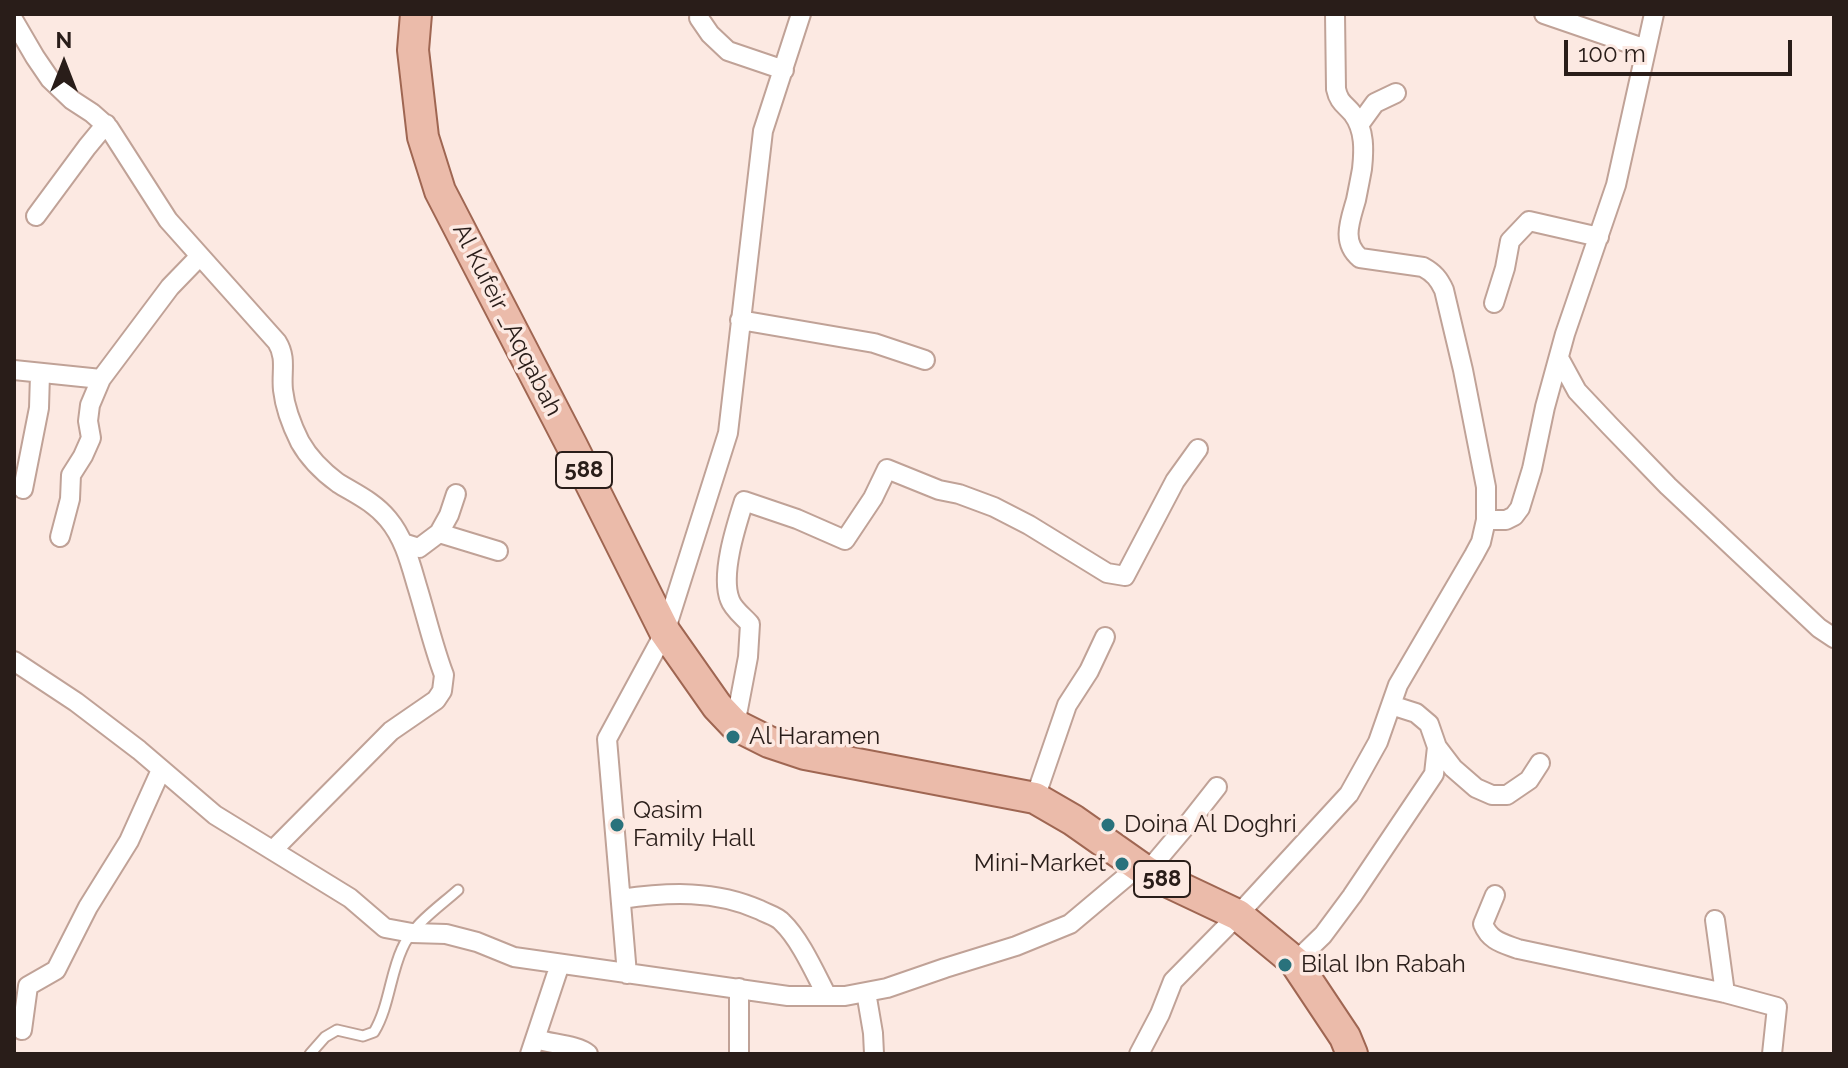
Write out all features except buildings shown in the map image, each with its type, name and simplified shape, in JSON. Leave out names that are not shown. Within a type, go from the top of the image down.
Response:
[{"type":"main road","name":"Al Kufeir _Aqqabah","points":[[416,14],[413,50],[423,137],[440,191],[665,632],[717,706],[735,725],[769,742],[805,754],[1035,798]]},
{"type":"main road","name":"588","points":[[1035,798],[1073,820],[1143,869],[1238,915],[1295,962],[1345,1037],[1352,1054]]},
{"type":"street","points":[[627,974],[607,739],[665,632],[728,433],[763,131],[801,14]]},
{"type":"street","points":[[1139,1054],[1173,981],[1349,794],[1378,742],[1398,685],[1481,542],[1486,520],[1488,504],[1484,473],[1463,370],[1440,281],[1423,267],[1360,258],[1349,245],[1348,224],[1362,167],[1362,136],[1350,111],[1338,100],[1335,14]]},
{"type":"street","points":[[1544,14],[1646,49]]},
{"type":"street","points":[[1486,520],[1506,520],[1520,508],[1559,358],[1616,185],[1654,14]]},
{"type":"street","points":[[699,18],[728,51],[784,70]]},
{"type":"street","points":[[14,21],[50,79],[72,100],[106,124],[168,220],[277,342],[284,361],[283,391],[289,416],[309,456],[329,476],[379,509],[403,543],[444,675],[442,691],[436,700],[391,731],[273,850]]},
{"type":"street","points":[[1359,125],[1375,103],[1396,93]]},
{"type":"street","points":[[36,216],[106,124]]},
{"type":"street","points":[[1494,303],[1510,241],[1529,221],[1599,237]]},
{"type":"street","points":[[60,537],[70,499],[71,475],[91,438],[88,421],[90,405],[101,379],[170,287],[200,256]]},
{"type":"street","points":[[740,320],[874,343],[925,360]]},
{"type":"street","points":[[1559,358],[1577,391],[1668,486],[1819,628],[1834,638]]},
{"type":"street","points":[[14,370],[101,379]]},
{"type":"street","points":[[23,489],[39,408],[40,374]]},
{"type":"street","points":[[735,725],[748,657],[750,624],[730,601],[727,575],[733,535],[744,501],[845,540],[873,498],[887,469],[994,507],[1107,573],[1125,576],[1175,481],[1198,449]]},
{"type":"street","points":[[403,543],[419,548],[439,533],[456,494]]},
{"type":"street","points":[[439,533],[498,551]]},
{"type":"street","points":[[1035,798],[1067,705],[1089,671],[1105,637]]},
{"type":"street","points":[[17,665],[76,702],[139,750],[215,815],[350,898],[385,928],[446,934],[514,957],[788,996],[845,996],[887,988],[1016,946],[1070,924],[1143,869],[1191,820],[1217,787]]},
{"type":"street","points":[[1391,705],[1416,713],[1429,724],[1437,747],[1453,768],[1476,788],[1492,795],[1507,795],[1529,780],[1540,763]]},
{"type":"street","points":[[1295,962],[1323,935],[1413,806],[1434,774],[1437,747]]},
{"type":"street","points":[[22,1030],[28,986],[56,970],[88,907],[129,841],[161,770]]},
{"type":"street","points":[[621,899],[681,893],[707,895],[742,902],[781,920],[808,958],[827,996]]},
{"type":"street","points":[[1495,895],[1483,924],[1487,934],[1496,941],[1518,949],[1777,1007],[1772,1054]]},
{"type":"street","points":[[1715,920],[1725,993]]},
{"type":"street","points":[[560,964],[533,1046],[550,1044],[581,1048],[588,1054]]},
{"type":"street","points":[[739,988],[739,1054]]},
{"type":"street","points":[[866,992],[874,1054]]},
{"type":"lane","points":[[310,1054],[325,1037],[337,1030],[363,1036],[374,1032],[381,1021],[401,950],[412,933],[458,890]]},
{"type":"place","name":"Al Haramen","points":[[733,737]]},
{"type":"place","name":"Qasim Family Hall","points":[[617,825]]},
{"type":"place","name":"Doina Al Doghri","points":[[1108,825]]},
{"type":"place","name":"Mini-Market","points":[[1122,864]]},
{"type":"place","name":"Bilal Ibn Rabah","points":[[1285,965]]}]
